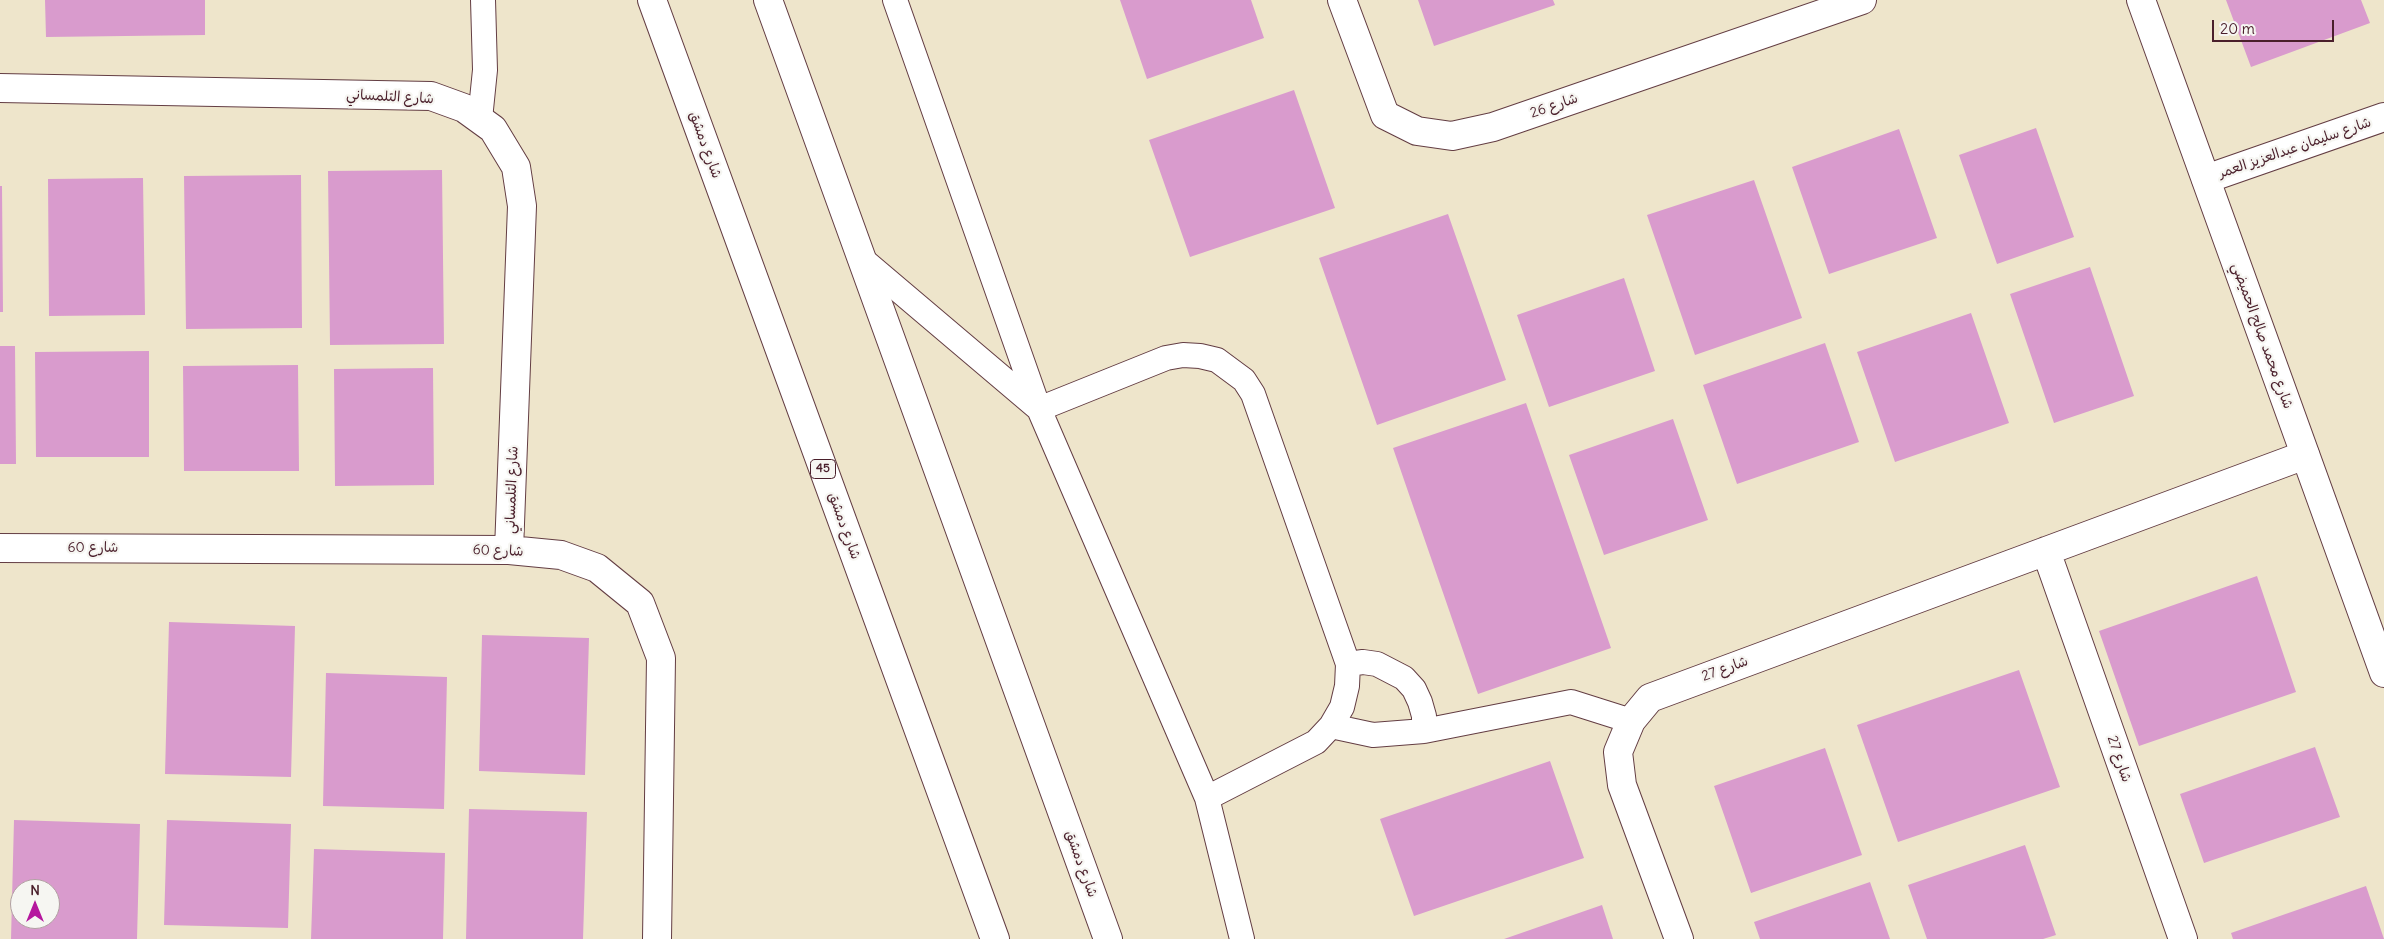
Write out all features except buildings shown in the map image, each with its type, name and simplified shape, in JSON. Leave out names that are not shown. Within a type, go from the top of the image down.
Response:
[{"type":"street","name":"شارع دمشق","points":[[652,0],[995,939]]},
{"type":"street","name":"شارع دمشق","points":[[768,0],[1108,939]]},
{"type":"street","name":"شارع 26","points":[[1342,0],[1384,115],[1416,131],[1452,136],[1493,127],[1845,3]]},
{"type":"street","name":"شارع محمد صالح الحميضي","points":[[2141,0],[2384,673]]},
{"type":"street","name":"شارع التلمساني","points":[[0,88],[430,96],[464,108],[493,129],[516,167],[522,206],[510,550]]},
{"type":"street","name":"شارع سليمان عبدالعزيز العمر","points":[[2206,179],[2384,117]]},
{"type":"street","name":"شارع 27","points":[[1679,939],[1622,785],[1618,752],[1631,721],[1650,698],[2305,455]]},
{"type":"street","name":"شارع 60","points":[[0,548],[510,550],[561,555],[597,568],[640,604],[661,658],[657,939]]},
{"type":"street","name":"شارع 27","points":[[2046,551],[2182,939]]},
{"type":"lane","points":[[480,119],[484,70],[484,0]]},
{"type":"lane","points":[[895,0],[1039,409],[1206,798],[1242,939]]},
{"type":"lane","points":[[862,260],[1039,409]]},
{"type":"lane","points":[[1039,409],[1166,358],[1200,356],[1217,360],[1231,368],[1244,380],[1253,394],[1348,664],[1347,686],[1342,707],[1331,726],[1316,742],[1206,798]]},
{"type":"lane","points":[[1348,664],[1363,662],[1377,664],[1404,678],[1414,689],[1420,702],[1424,716],[1424,731]]},
{"type":"lane","points":[[1331,726],[1373,735],[1424,731],[1571,702],[1631,721]]}]
